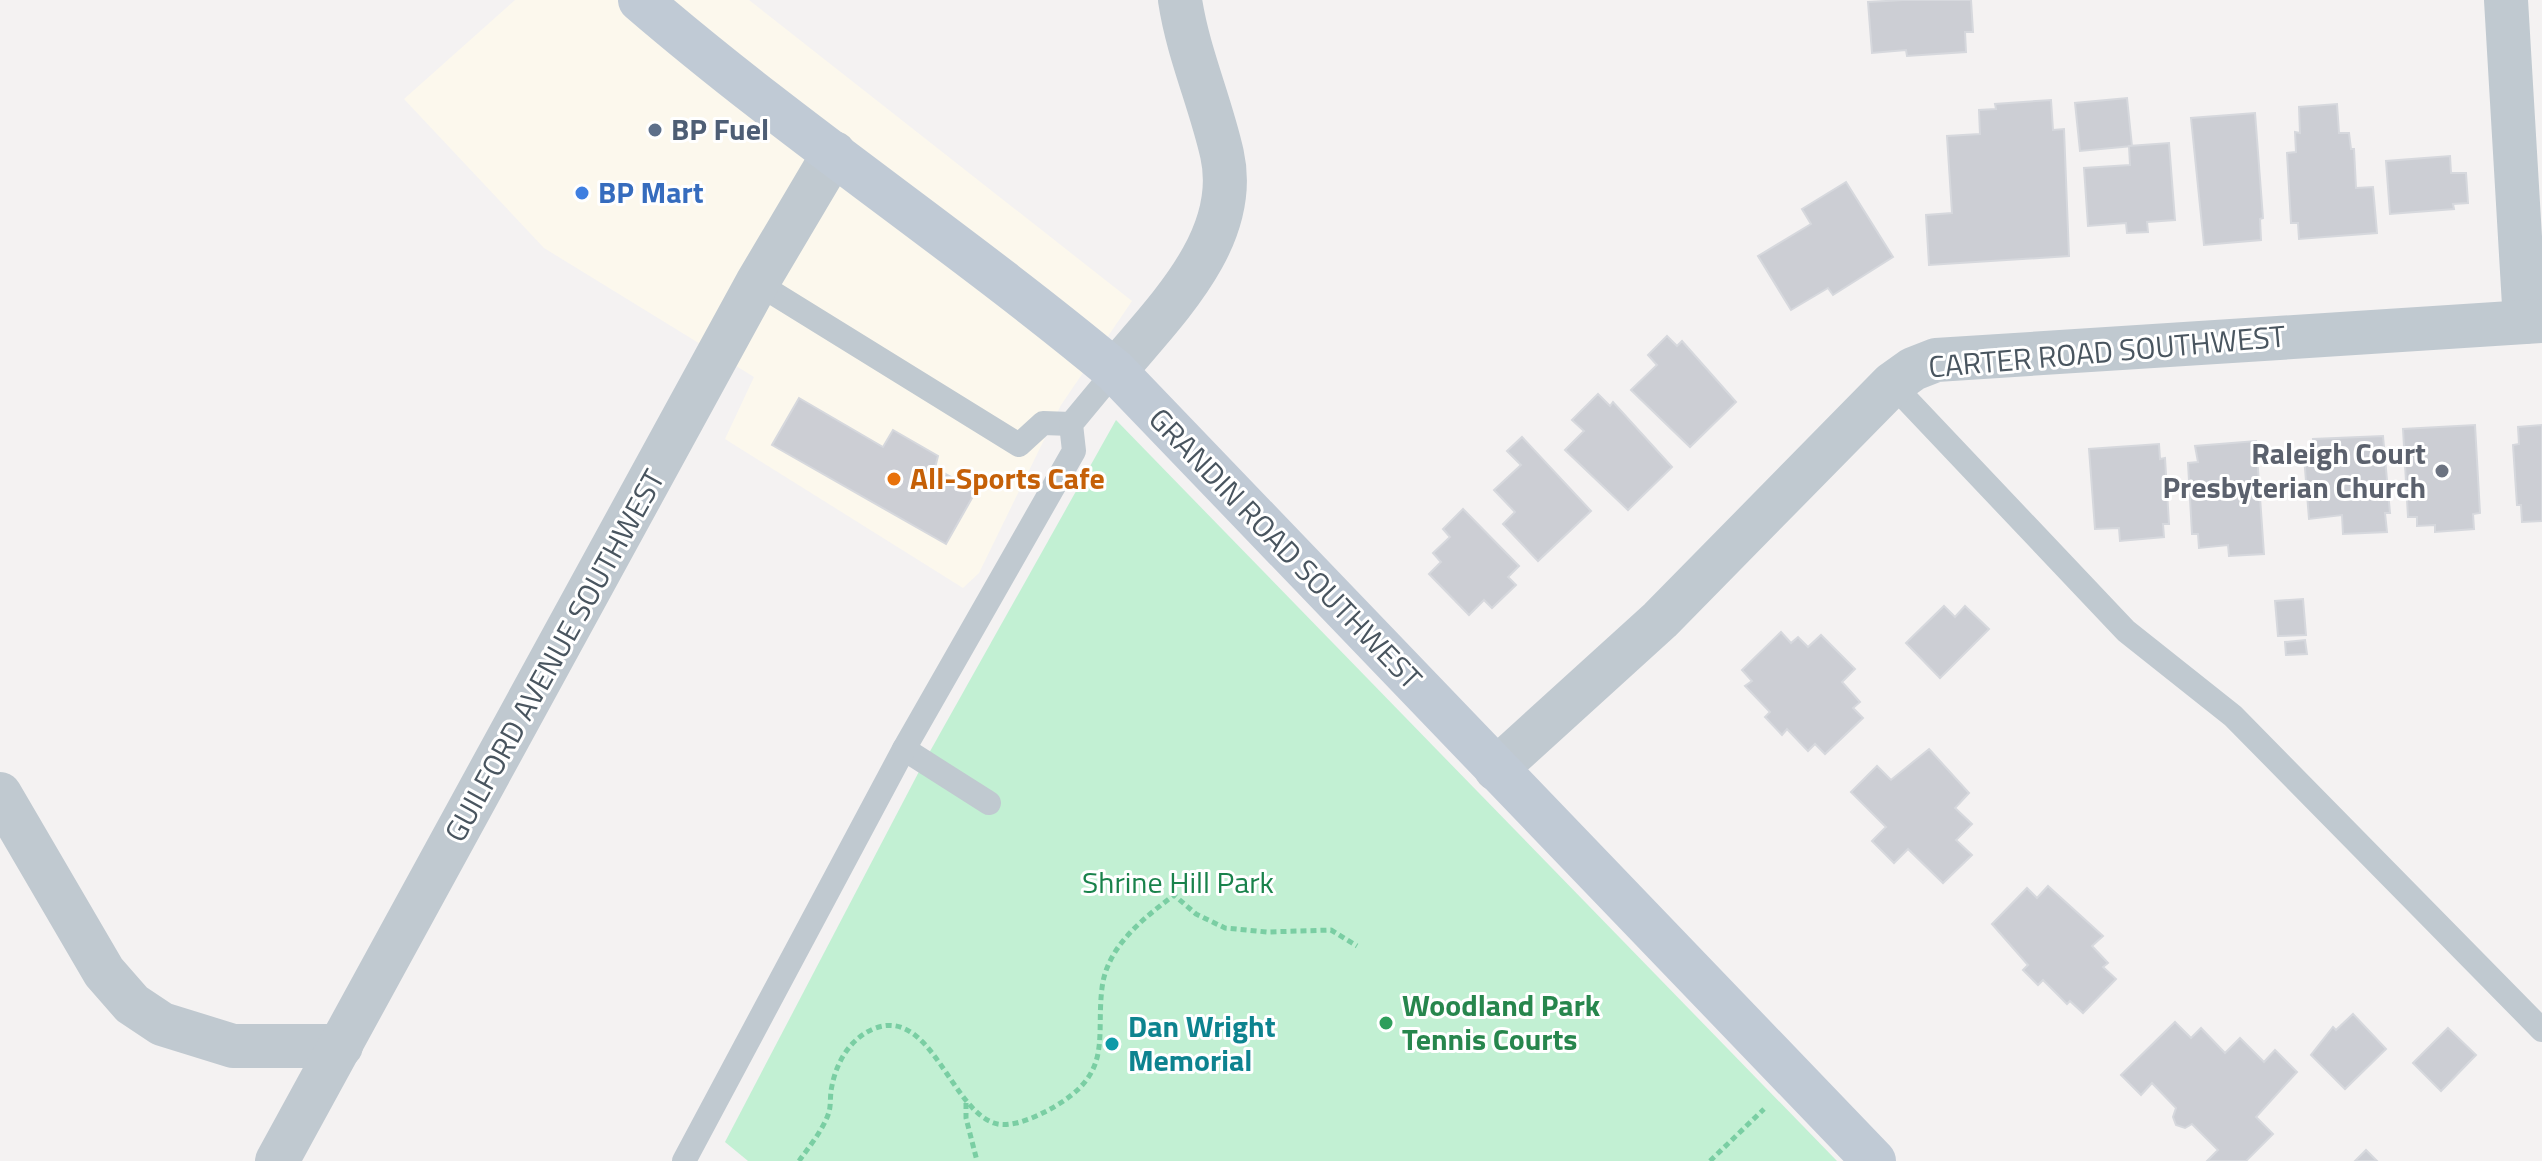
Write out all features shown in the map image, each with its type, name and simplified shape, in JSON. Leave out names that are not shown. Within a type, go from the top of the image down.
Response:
[{"type":"street","name":"GRANDIN ROAD SOUTHWEST","points":[[640,0],[709,60],[1037,306],[1115,371],[1874,1161]]},
{"type":"street","points":[[1115,371],[1185,287],[1213,236],[1223,194],[1222,156],[1185,38],[1180,0]]},
{"type":"street","points":[[2506,0],[2534,321]]},
{"type":"street","name":"GUILFORD AVENUE SOUTHWEST","points":[[277,1161],[757,283],[834,153]]},
{"type":"street","name":"CARTER ROAD SOUTHWEST","points":[[1496,769],[1660,620],[1892,384],[1913,369],[1936,360],[2534,321]]},
{"type":"street","points":[[0,794],[104,972],[132,1004],[162,1024],[205,1040],[233,1046],[341,1046]]},
{"type":"lane","points":[[757,283],[1019,445],[1043,423],[1071,424]]},
{"type":"lane","points":[[684,1161],[904,749],[1074,451],[1071,424],[1115,371]]},
{"type":"lane","points":[[1892,384],[2126,631],[2233,716],[2542,1030]]},
{"type":"lane","points":[[904,749],[989,803]]},
{"type":"path","points":[[799,1161],[829,1114],[838,1064],[848,1047],[874,1029],[894,1026],[910,1030],[929,1049],[966,1102],[995,1123],[1018,1123],[1063,1102],[1089,1078],[1102,1036],[1102,988],[1116,952],[1135,925],[1174,895],[1196,914],[1225,928],[1267,932],[1331,930],[1357,946]]},
{"type":"path","points":[[1710,1161],[1794,1080]]},
{"type":"path","points":[[966,1102],[966,1118],[977,1161]]},
{"type":"shaded area","points":[[515,0],[749,0],[1132,301],[1061,405],[979,573],[963,588],[725,439],[754,377],[544,248],[404,99]]},
{"type":"green space","name":"Shrine Hill Park","points":[[1116,420],[1837,1161],[748,1161],[725,1142],[924,762]]},
{"type":"building","points":[[1971,0],[1973,32],[1965,32],[1966,52],[1907,56],[1906,50],[1872,53],[1868,2]]},
{"type":"building","points":[[2127,98],[2132,146],[2080,151],[2075,103]]},
{"type":"building","points":[[2051,100],[2053,130],[2064,129],[2069,256],[1929,265],[1926,215],[1952,213],[1947,136],[1980,134],[1979,110],[1996,109],[1995,104]]},
{"type":"building","points":[[2337,104],[2339,133],[2349,133],[2351,149],[2354,149],[2356,188],[2373,187],[2377,233],[2299,239],[2298,223],[2291,223],[2287,153],[2296,152],[2295,132],[2300,133],[2299,107]]},
{"type":"building","points":[[2255,113],[2263,218],[2260,219],[2261,240],[2204,245],[2191,118]]},
{"type":"building","points":[[2169,143],[2175,220],[2147,222],[2148,232],[2127,233],[2126,223],[2088,226],[2084,168],[2130,165],[2129,146]]},
{"type":"building","points":[[2450,156],[2451,173],[2466,173],[2468,203],[2453,204],[2454,209],[2390,214],[2386,161]]},
{"type":"building","points":[[1846,182],[1893,257],[1833,295],[1828,288],[1791,310],[1758,256],[1811,224],[1802,209]]},
{"type":"building","points":[[1667,336],[1677,346],[1682,341],[1736,402],[1690,447],[1631,390],[1657,365],[1648,355]]},
{"type":"building","points":[[1598,394],[1610,406],[1613,402],[1672,467],[1628,510],[1565,450],[1584,431],[1572,420]]},
{"type":"building","name":"All-Sports Cafe","points":[[799,398],[883,447],[893,430],[938,456],[935,468],[976,491],[946,544],[772,445]]},
{"type":"building","name":"Raleigh Court Presbyterian Church","points":[[2475,425],[2480,513],[2473,514],[2474,529],[2435,532],[2435,525],[2417,526],[2417,517],[2408,517],[2403,429]]},
{"type":"building","points":[[2542,425],[2542,521],[2522,522],[2521,505],[2517,505],[2513,445],[2519,444],[2518,427]]},
{"type":"building","points":[[2383,436],[2390,513],[2385,513],[2387,532],[2343,534],[2342,515],[2309,519],[2304,456],[2315,455],[2313,439]]},
{"type":"building","points":[[1522,437],[1591,511],[1538,561],[1503,524],[1515,512],[1494,490],[1521,465],[1507,451]]},
{"type":"building","points":[[2256,441],[2264,554],[2229,556],[2228,545],[2199,548],[2198,534],[2192,534],[2188,463],[2198,462],[2195,446]]},
{"type":"building","points":[[2159,444],[2160,459],[2165,458],[2169,524],[2163,524],[2164,537],[2120,541],[2119,528],[2095,529],[2089,449]]},
{"type":"building","points":[[1463,509],[1519,566],[1508,577],[1516,585],[1492,608],[1484,600],[1469,615],[1429,574],[1441,562],[1433,553],[1450,537],[1443,529]]},
{"type":"building","points":[[2303,599],[2306,635],[2278,636],[2275,601]]},
{"type":"building","points":[[1944,606],[1955,617],[1965,606],[1989,629],[1940,678],[1906,643]]},
{"type":"building","points":[[1781,632],[1791,643],[1798,637],[1808,647],[1821,635],[1855,669],[1842,682],[1860,702],[1853,708],[1863,718],[1825,754],[1815,744],[1808,751],[1787,729],[1782,735],[1765,717],[1770,712],[1745,686],[1752,681],[1742,670]]},
{"type":"building","points":[[2305,640],[2307,654],[2286,655],[2285,642]]},
{"type":"building","points":[[1929,749],[1969,793],[1955,808],[1972,824],[1956,840],[1972,855],[1943,883],[1908,849],[1894,863],[1872,841],[1886,827],[1851,792],[1877,766],[1891,780]]},
{"type":"building","points":[[2048,886],[2103,936],[2092,946],[2108,963],[2103,967],[2116,979],[2083,1013],[2070,1001],[2067,1004],[2043,980],[2038,985],[2023,970],[2028,965],[1992,924],[2027,888],[2037,898]]},
{"type":"building","points":[[2353,1014],[2386,1049],[2345,1089],[2311,1055],[2333,1027],[2336,1030]]},
{"type":"building","points":[[2175,1022],[2191,1038],[2201,1028],[2225,1053],[2240,1038],[2264,1062],[2275,1050],[2297,1072],[2256,1117],[2273,1134],[2246,1161],[2207,1161],[2218,1150],[2192,1124],[2185,1128],[2176,1125],[2173,1117],[2176,1108],[2152,1083],[2141,1095],[2121,1075]]},
{"type":"building","points":[[2448,1028],[2476,1055],[2441,1091],[2413,1063]]},
{"type":"building","points":[[2366,1150],[2377,1161],[2355,1161]]},
{"type":"place","name":"BP Fuel","points":[[655,130]]},
{"type":"place","name":"BP Mart","points":[[582,193]]},
{"type":"place","name":"Raleigh Court Presbyterian Church","points":[[2442,471]]},
{"type":"place","name":"All-Sports Cafe","points":[[894,479]]},
{"type":"place","name":"Woodland Park Tennis Courts","points":[[1386,1023]]},
{"type":"place","name":"Dan Wright Memorial","points":[[1112,1044]]}]
